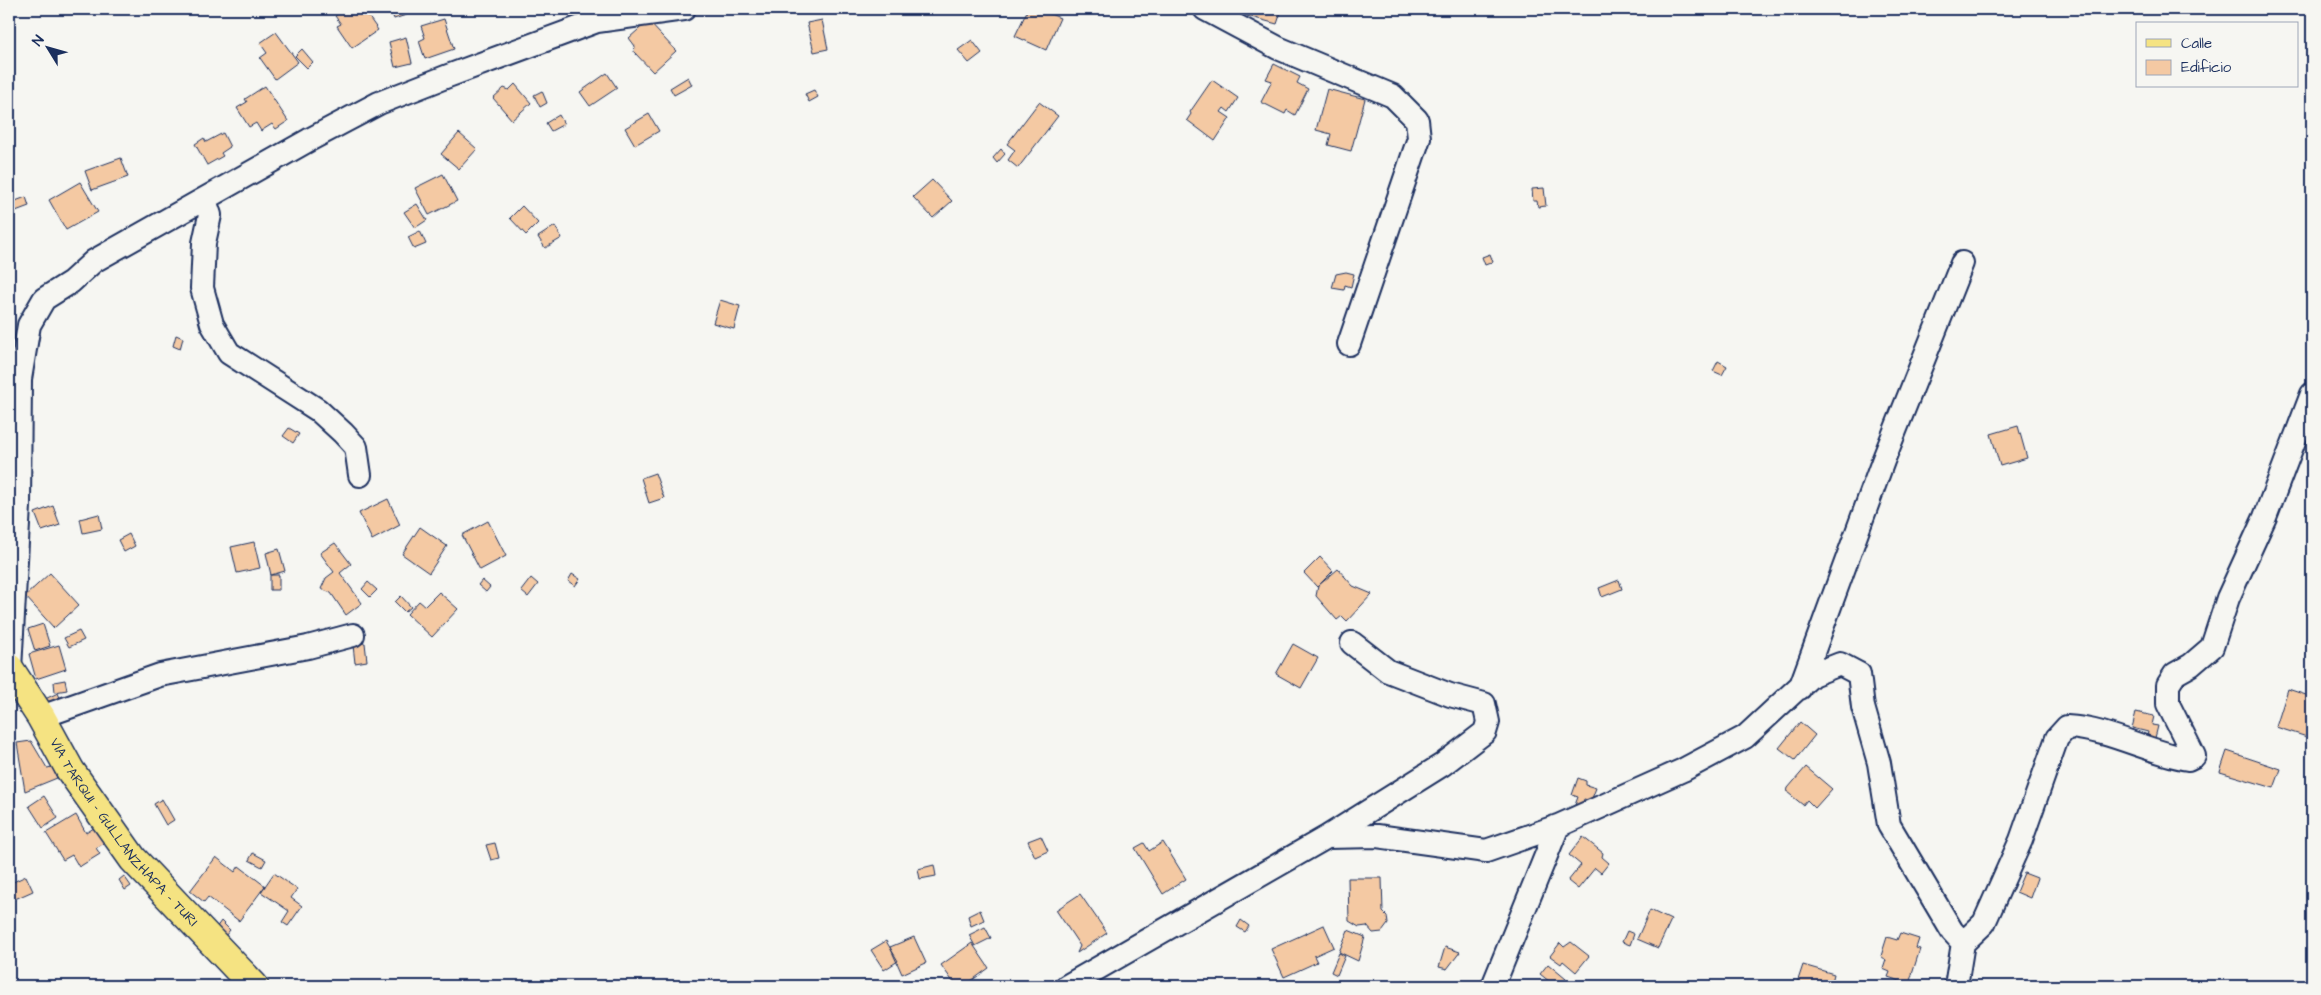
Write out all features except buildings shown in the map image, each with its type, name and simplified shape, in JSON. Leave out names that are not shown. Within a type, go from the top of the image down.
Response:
[{"type":"main road","name":"VÍA TARQUI - GULLANZHAPA - TURI","points":[[9,666],[41,717],[70,770],[133,859],[254,986]]},
{"type":"street","points":[[9,666],[19,506],[20,379],[30,325],[44,299],[71,282],[94,261],[309,140],[379,104],[448,76],[597,21],[684,9]]},
{"type":"street","points":[[1205,9],[1278,48],[1393,96],[1417,120],[1419,138],[1349,344]]},
{"type":"street","points":[[205,200],[210,215],[204,243],[202,288],[212,324],[229,353],[318,410],[343,433],[356,448],[360,475]]},
{"type":"street","points":[[1799,689],[1883,461],[1962,263]]},
{"type":"street","points":[[1956,986],[1963,943],[1984,923],[2021,840],[2056,738],[2067,727],[2088,728],[2166,755],[2188,759],[2194,756],[2168,704],[2168,685],[2175,674],[2191,666],[2212,647],[2228,598],[2265,517],[2312,394]]},
{"type":"street","points":[[41,717],[160,675],[308,647],[353,636]]},
{"type":"street","points":[[1067,986],[1327,837],[1442,765],[1485,732],[1488,722],[1484,704],[1450,695],[1388,671],[1352,643]]},
{"type":"street","points":[[1327,837],[1378,836],[1486,851],[1558,826],[1683,770],[1745,737],[1812,675],[1840,664],[1859,674],[1863,707],[1878,763],[1889,826],[1952,931],[1963,943]]},
{"type":"street","points":[[1493,986],[1558,826]]}]
